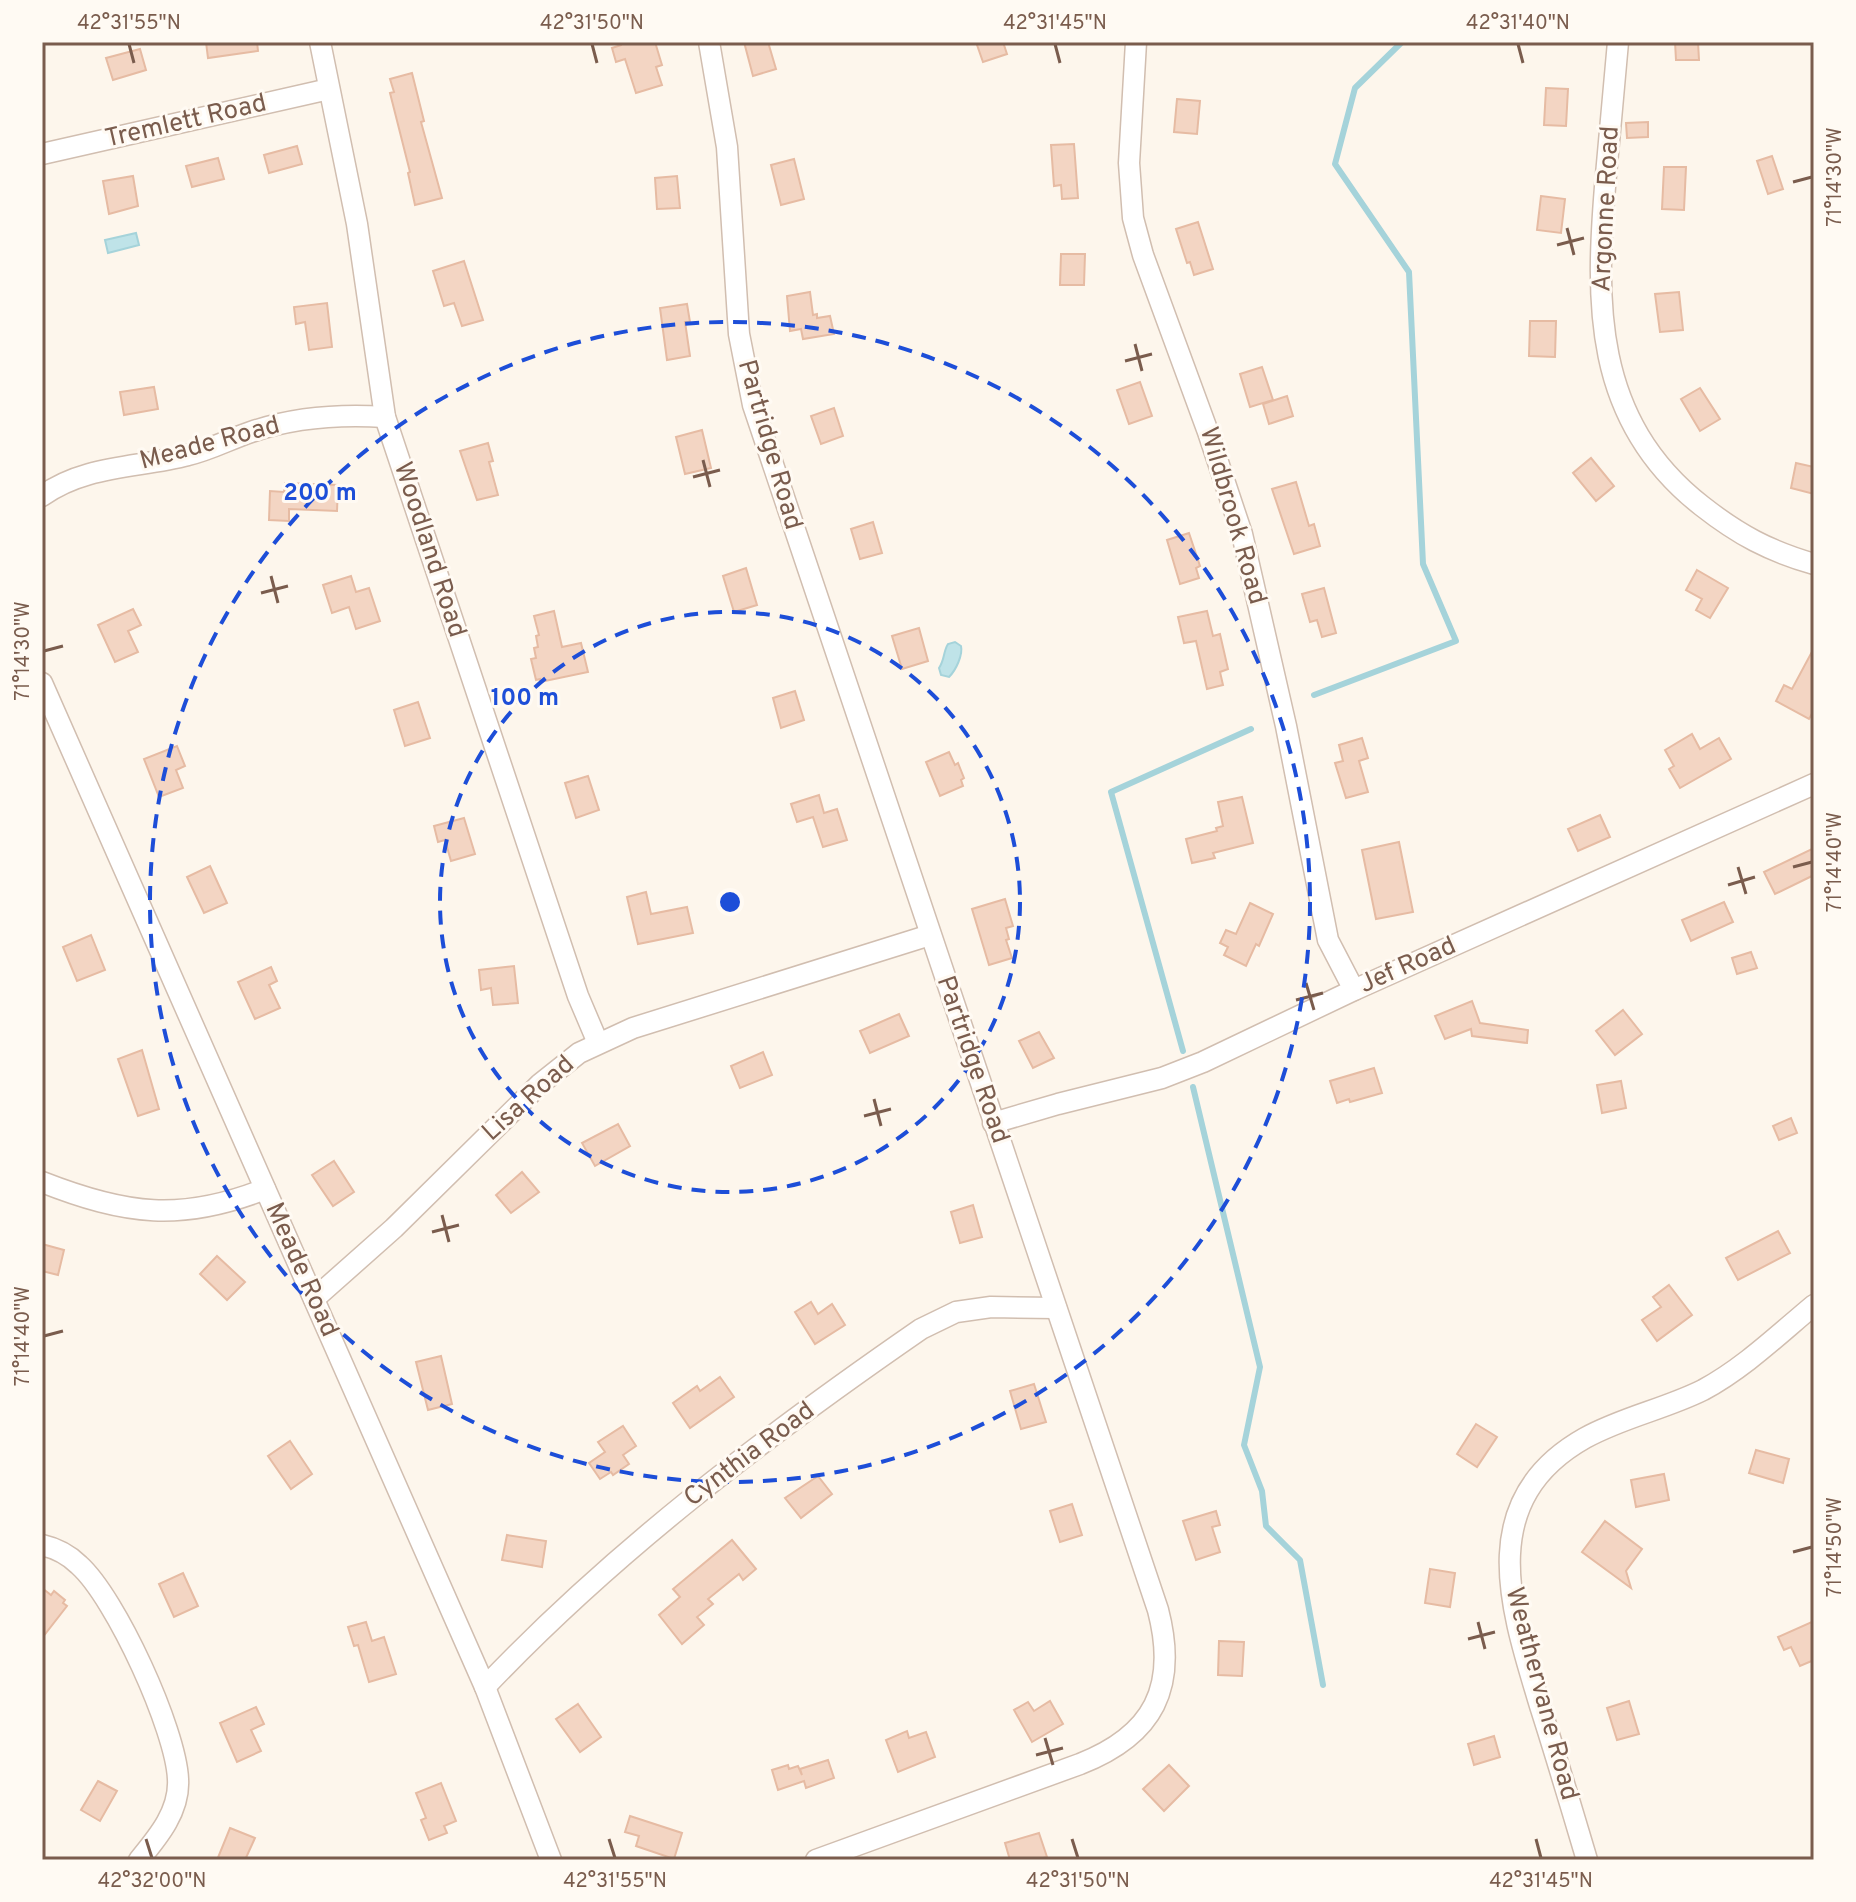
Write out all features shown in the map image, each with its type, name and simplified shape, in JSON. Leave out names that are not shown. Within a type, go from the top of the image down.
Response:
[{"type":"street","name":"Woodland Road","points":[[320,42],[357,224],[385,417],[578,996],[598,1043]]},
{"type":"street","name":"Partridge Road","points":[[709,42],[727,147],[744,370],[774,474],[1162,1624],[1166,1654],[1157,1698],[1137,1730],[1104,1754],[816,1860]]},
{"type":"street","name":"Wildbrook Road","points":[[1136,42],[1129,163],[1133,218],[1143,255],[1242,534],[1286,726],[1328,940],[1354,990]]},
{"type":"street","name":"Argonne Road","points":[[1618,42],[1599,251],[1605,331],[1614,384],[1639,438],[1677,485],[1729,528],[1764,548],[1814,564]]},
{"type":"street","name":"Tremlett Road","points":[[42,154],[329,89]]},
{"type":"street","name":"Meade Road","points":[[42,496],[67,480],[189,455],[255,430],[288,422],[342,415],[385,417]]},
{"type":"street","name":"Meade Road","points":[[42,683],[485,1687],[551,1860]]},
{"type":"street","name":"Jef Road","points":[[993,1123],[1162,1078],[1203,1062],[1354,990],[1814,784]]},
{"type":"street","name":"Lisa Road","points":[[314,1299],[394,1228],[559,1066],[598,1043],[633,1028],[930,935]]},
{"type":"street","points":[[42,1182],[121,1207],[165,1212],[197,1210],[265,1189]]},
{"type":"street","name":"Weathervane Road","points":[[1587,1860],[1515,1615],[1509,1544],[1519,1508],[1544,1470],[1584,1439],[1719,1381],[1814,1305]]},
{"type":"street","name":"Cynthia Road","points":[[485,1687],[529,1640],[629,1550],[728,1469],[921,1329],[956,1312],[991,1307],[1056,1308]]},
{"type":"street","points":[[42,1545],[53,1547],[80,1565],[100,1591],[128,1638],[172,1744],[178,1780],[175,1804],[160,1834],[139,1860]]},
{"type":"water","points":[[136,233],[139,245],[108,253],[105,240]]},
{"type":"water","points":[[955,642],[961,646],[958,662],[949,677],[941,675],[939,668],[946,647]]},
{"type":"building","points":[[206,42],[257,42],[258,51],[208,58]]},
{"type":"building","points":[[620,42],[655,42],[662,65],[656,67],[662,85],[636,93],[625,59],[616,62],[612,48],[621,45]]},
{"type":"building","points":[[744,42],[768,42],[776,69],[753,76]]},
{"type":"building","points":[[976,42],[1003,42],[1007,54],[983,62]]},
{"type":"building","points":[[1675,42],[1698,42],[1699,60],[1676,60]]},
{"type":"building","points":[[140,49],[146,70],[113,80],[106,58]]},
{"type":"building","points":[[412,73],[424,121],[421,122],[442,198],[415,205],[390,93],[394,92],[390,79]]},
{"type":"building","points":[[1546,88],[1568,89],[1566,126],[1544,125]]},
{"type":"building","points":[[1177,99],[1200,101],[1197,134],[1174,132]]},
{"type":"building","points":[[1648,122],[1648,137],[1627,138],[1626,123]]},
{"type":"building","points":[[1074,144],[1078,198],[1062,199],[1061,185],[1054,186],[1051,145]]},
{"type":"building","points":[[297,146],[302,164],[269,173],[264,155]]},
{"type":"building","points":[[1772,156],[1783,189],[1768,194],[1757,161]]},
{"type":"building","points":[[218,158],[224,179],[192,187],[186,166]]},
{"type":"building","points":[[794,159],[804,199],[781,205],[771,165]]},
{"type":"building","points":[[1664,167],[1686,167],[1684,210],[1662,209]]},
{"type":"building","points":[[133,176],[138,206],[109,214],[103,181]]},
{"type":"building","points":[[677,176],[680,208],[657,209],[655,178]]},
{"type":"building","points":[[1541,196],[1565,199],[1561,233],[1537,230]]},
{"type":"building","points":[[1198,222],[1213,269],[1194,275],[1176,229]]},
{"type":"building","points":[[1061,254],[1085,254],[1084,285],[1060,285]]},
{"type":"building","points":[[464,261],[483,320],[462,326],[454,303],[444,306],[433,271]]},
{"type":"building","points":[[810,292],[813,315],[817,314],[817,318],[830,316],[834,334],[803,339],[801,329],[790,331],[787,296]]},
{"type":"building","points":[[1679,292],[1683,330],[1660,332],[1655,294]]},
{"type":"building","points":[[327,303],[332,347],[309,350],[305,322],[296,324],[294,307]]},
{"type":"building","points":[[687,304],[690,322],[685,322],[690,356],[667,360],[660,308]]},
{"type":"building","points":[[1530,321],[1556,321],[1555,357],[1529,356]]},
{"type":"building","points":[[1262,367],[1273,400],[1250,407],[1240,374]]},
{"type":"building","points":[[1140,382],[1152,416],[1129,424],[1117,390]]},
{"type":"building","points":[[154,387],[158,409],[124,415],[120,392]]},
{"type":"building","points":[[1700,388],[1720,419],[1700,431],[1681,399]]},
{"type":"building","points":[[1287,396],[1293,416],[1269,424],[1263,404]]},
{"type":"building","points":[[834,408],[843,436],[821,444],[811,416]]},
{"type":"building","points":[[702,430],[711,468],[685,474],[676,437]]},
{"type":"building","points":[[488,443],[493,461],[489,462],[498,495],[477,500],[460,451]]},
{"type":"building","points":[[1591,458],[1614,486],[1596,501],[1573,473]]},
{"type":"building","points":[[1796,463],[1814,467],[1814,494],[1791,488]]},
{"type":"building","points":[[1296,482],[1309,526],[1314,524],[1320,546],[1294,554],[1272,489]]},
{"type":"building","points":[[285,483],[338,485],[337,511],[289,509],[289,521],[269,520],[270,491],[284,492]]},
{"type":"building","points":[[873,522],[882,553],[860,559],[851,529]]},
{"type":"building","points":[[1189,533],[1200,566],[1196,568],[1199,578],[1180,584],[1167,540]]},
{"type":"building","points":[[746,568],[757,605],[734,612],[723,576]]},
{"type":"building","points":[[1697,570],[1728,588],[1710,618],[1696,610],[1702,599],[1686,590]]},
{"type":"building","points":[[351,576],[356,592],[369,588],[380,621],[356,629],[349,607],[332,613],[323,585]]},
{"type":"building","points":[[1324,588],[1336,633],[1322,637],[1317,620],[1310,622],[1302,594]]},
{"type":"building","points":[[133,609],[141,625],[128,631],[138,652],[115,662],[98,625]]},
{"type":"building","points":[[554,611],[562,647],[581,643],[588,672],[540,682],[540,679],[536,680],[531,659],[536,658],[534,648],[538,647],[536,636],[539,635],[534,616]]},
{"type":"building","points":[[1207,611],[1213,636],[1220,634],[1228,669],[1220,672],[1223,685],[1207,689],[1196,641],[1184,643],[1178,617]]},
{"type":"building","points":[[919,628],[928,661],[902,669],[892,636]]},
{"type":"building","points":[[1814,648],[1814,710],[1809,719],[1776,701],[1784,685],[1792,689]]},
{"type":"building","points":[[795,691],[804,720],[781,728],[773,698]]},
{"type":"building","points":[[418,702],[430,738],[405,746],[394,710]]},
{"type":"building","points":[[1692,734],[1700,749],[1719,738],[1731,759],[1680,788],[1669,769],[1674,766],[1665,750]]},
{"type":"building","points":[[1362,738],[1368,758],[1359,761],[1368,792],[1346,798],[1335,763],[1343,761],[1339,745]]},
{"type":"building","points":[[177,746],[185,766],[176,770],[183,788],[159,797],[144,759]]},
{"type":"building","points":[[949,752],[955,765],[958,763],[964,778],[961,780],[963,786],[940,796],[926,762]]},
{"type":"building","points":[[588,776],[599,810],[576,818],[565,783]]},
{"type":"building","points":[[819,795],[824,813],[837,809],[847,840],[823,847],[813,817],[797,822],[791,804]]},
{"type":"building","points":[[1242,797],[1253,843],[1213,853],[1215,858],[1192,863],[1186,839],[1217,831],[1216,828],[1223,826],[1218,802]]},
{"type":"building","points":[[1600,815],[1610,837],[1578,851],[1568,829]]},
{"type":"building","points":[[464,818],[475,854],[451,861],[445,840],[438,842],[434,826]]},
{"type":"building","points":[[1399,842],[1413,912],[1376,919],[1362,850]]},
{"type":"building","points":[[1814,848],[1814,875],[1775,894],[1764,872]]},
{"type":"building","points":[[210,866],[227,903],[204,913],[187,877]]},
{"type":"building","points":[[646,892],[651,914],[687,907],[693,933],[638,944],[627,897]]},
{"type":"building","points":[[1005,899],[1013,926],[1006,928],[1012,958],[989,965],[972,909]]},
{"type":"building","points":[[1724,902],[1733,922],[1691,941],[1682,920]]},
{"type":"building","points":[[1250,903],[1273,914],[1246,966],[1224,955],[1228,947],[1220,943],[1226,930],[1236,934]]},
{"type":"building","points":[[91,935],[105,970],[77,981],[63,947]]},
{"type":"building","points":[[1751,952],[1757,968],[1737,974],[1732,958]]},
{"type":"building","points":[[514,966],[518,1003],[493,1005],[491,988],[481,990],[479,970]]},
{"type":"building","points":[[271,967],[277,981],[269,985],[280,1008],[255,1019],[238,982]]},
{"type":"building","points":[[1472,1001],[1480,1023],[1528,1030],[1527,1043],[1472,1036],[1471,1029],[1445,1039],[1435,1016]]},
{"type":"building","points":[[1623,1010],[1642,1034],[1615,1055],[1596,1031]]},
{"type":"building","points":[[899,1014],[909,1036],[870,1053],[860,1031]]},
{"type":"building","points":[[1039,1032],[1054,1058],[1033,1068],[1019,1041]]},
{"type":"building","points":[[142,1050],[159,1109],[138,1116],[118,1059]]},
{"type":"building","points":[[763,1052],[772,1075],[740,1088],[731,1066]]},
{"type":"building","points":[[1374,1068],[1382,1093],[1337,1103],[1330,1081]]},
{"type":"building","points":[[1621,1081],[1626,1108],[1602,1113],[1597,1085]]},
{"type":"building","points":[[1791,1118],[1797,1133],[1779,1140],[1773,1126]]},
{"type":"building","points":[[618,1124],[630,1146],[595,1166],[582,1143]]},
{"type":"building","points":[[334,1161],[354,1192],[333,1206],[312,1175]]},
{"type":"building","points":[[522,1172],[539,1192],[511,1213],[496,1195]]},
{"type":"building","points":[[973,1205],[982,1237],[960,1243],[951,1212]]},
{"type":"building","points":[[1778,1231],[1790,1253],[1738,1280],[1726,1258]]},
{"type":"building","points":[[42,1244],[64,1250],[58,1275],[42,1271]]},
{"type":"building","points":[[217,1256],[245,1282],[227,1300],[200,1274]]},
{"type":"building","points":[[1669,1285],[1692,1315],[1657,1341],[1642,1320],[1661,1307],[1653,1297]]},
{"type":"building","points":[[811,1302],[818,1314],[832,1304],[845,1325],[815,1344],[795,1312]]},
{"type":"building","points":[[441,1356],[452,1404],[428,1410],[416,1362]]},
{"type":"building","points":[[720,1377],[734,1397],[690,1428],[673,1403],[697,1386],[700,1391]]},
{"type":"building","points":[[1034,1384],[1046,1422],[1021,1429],[1010,1391]]},
{"type":"building","points":[[1476,1424],[1497,1437],[1477,1467],[1457,1454]]},
{"type":"building","points":[[623,1426],[636,1446],[623,1455],[629,1464],[613,1475],[611,1472],[600,1479],[589,1463],[605,1452],[598,1442]]},
{"type":"building","points":[[290,1441],[312,1474],[291,1489],[268,1456]]},
{"type":"building","points":[[1756,1450],[1789,1459],[1783,1483],[1749,1473]]},
{"type":"building","points":[[1664,1474],[1669,1500],[1636,1507],[1631,1480]]},
{"type":"building","points":[[818,1476],[832,1494],[801,1518],[785,1498]]},
{"type":"building","points":[[1072,1504],[1082,1535],[1060,1542],[1050,1511]]},
{"type":"building","points":[[1216,1511],[1220,1525],[1212,1527],[1220,1552],[1196,1560],[1183,1521]]},
{"type":"building","points":[[1605,1521],[1642,1549],[1626,1571],[1631,1588],[1582,1552]]},
{"type":"building","points":[[507,1535],[546,1541],[542,1567],[502,1560]]},
{"type":"building","points":[[732,1540],[756,1569],[743,1580],[739,1574],[708,1599],[713,1604],[697,1617],[704,1625],[682,1644],[659,1615],[680,1597],[673,1589]]},
{"type":"building","points":[[1430,1569],[1455,1573],[1450,1607],[1425,1603]]},
{"type":"building","points":[[183,1573],[198,1606],[174,1617],[159,1584]]},
{"type":"building","points":[[42,1588],[51,1595],[54,1591],[65,1600],[63,1603],[67,1606],[42,1638]]},
{"type":"building","points":[[1814,1621],[1814,1660],[1800,1666],[1791,1647],[1784,1650],[1778,1637]]},
{"type":"building","points":[[366,1622],[372,1641],[384,1637],[396,1674],[369,1682],[358,1645],[354,1646],[348,1627]]},
{"type":"building","points":[[1219,1641],[1244,1642],[1242,1676],[1218,1675]]},
{"type":"building","points":[[1050,1701],[1063,1724],[1032,1742],[1014,1710],[1028,1702],[1034,1711]]},
{"type":"building","points":[[1629,1701],[1639,1734],[1617,1740],[1607,1708]]},
{"type":"building","points":[[578,1704],[601,1737],[580,1752],[556,1719]]},
{"type":"building","points":[[256,1707],[264,1724],[251,1730],[261,1751],[237,1762],[220,1723]]},
{"type":"building","points":[[907,1731],[909,1738],[926,1732],[935,1757],[898,1772],[886,1740]]},
{"type":"building","points":[[1494,1736],[1500,1757],[1474,1765],[1468,1744]]},
{"type":"building","points":[[828,1760],[834,1778],[806,1788],[804,1781],[778,1790],[772,1770],[788,1765],[789,1769],[798,1766],[802,1775],[800,1769]]},
{"type":"building","points":[[1169,1765],[1189,1786],[1164,1811],[1143,1789]]},
{"type":"building","points":[[98,1781],[117,1791],[100,1821],[81,1810]]},
{"type":"building","points":[[441,1783],[456,1821],[444,1826],[447,1833],[429,1840],[421,1820],[426,1818],[416,1793]]},
{"type":"building","points":[[630,1816],[682,1833],[674,1859],[636,1846],[639,1836],[625,1832]]},
{"type":"building","points":[[230,1828],[255,1838],[245,1860],[217,1860]]},
{"type":"building","points":[[1039,1833],[1047,1857],[1010,1860],[1005,1843]]},
{"type":"waterway","points":[[1314,695],[1456,641],[1423,564],[1409,272],[1335,164],[1355,88],[1402,42]]},
{"type":"waterway","points":[[1183,1051],[1111,792],[1251,729]]},
{"type":"waterway","points":[[1193,1087],[1260,1367],[1244,1445],[1262,1491],[1266,1526],[1300,1560],[1323,1685]]}]
